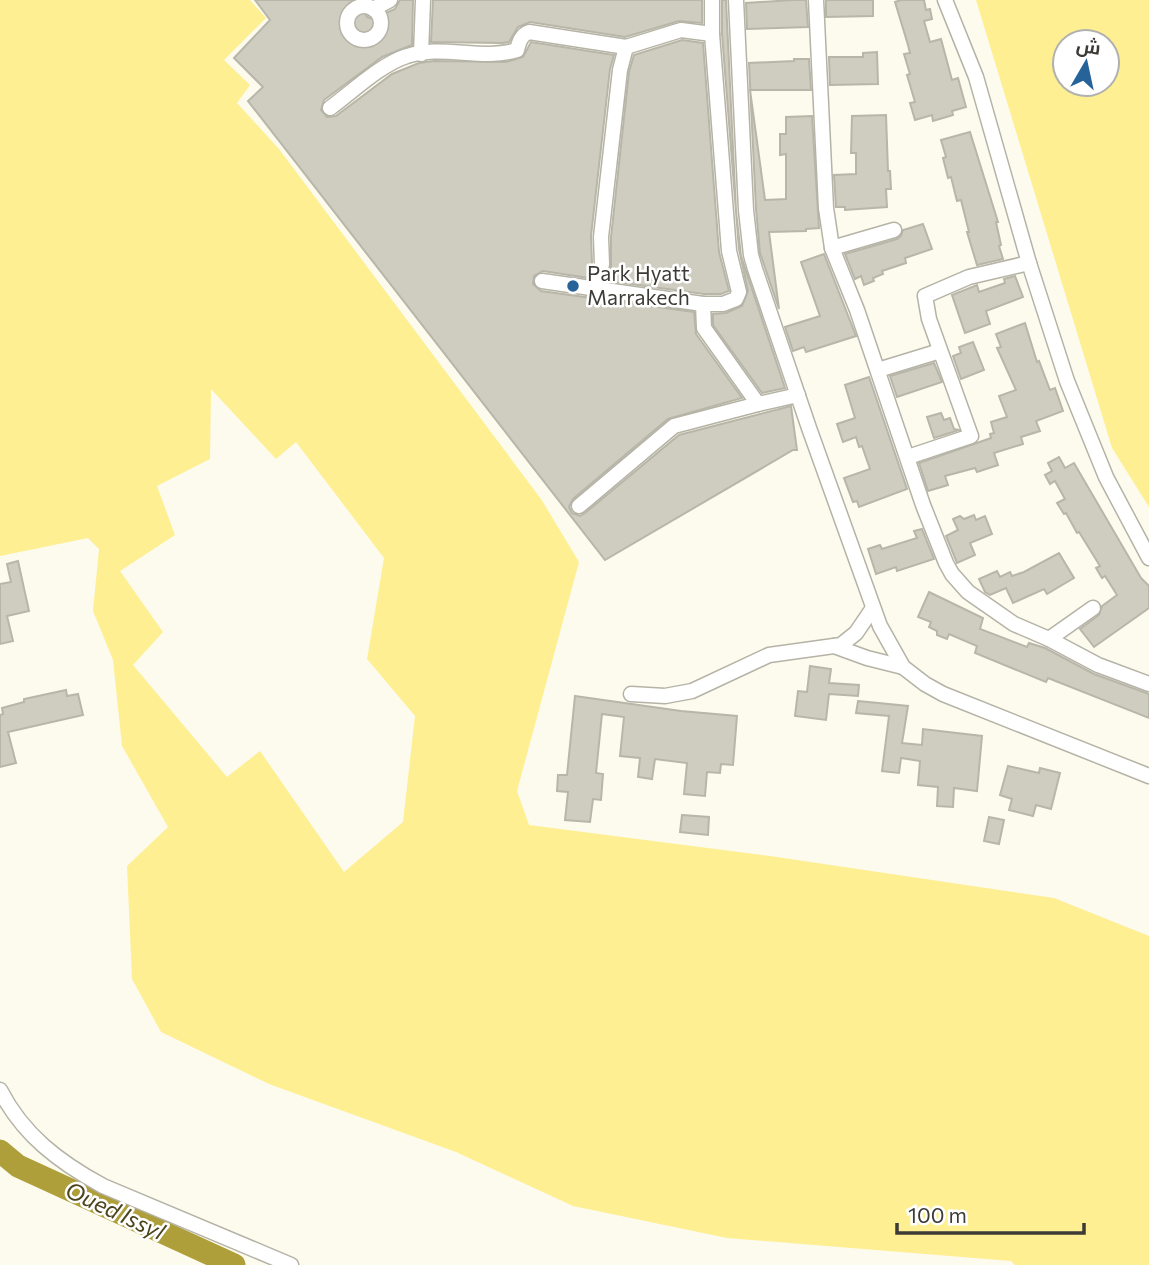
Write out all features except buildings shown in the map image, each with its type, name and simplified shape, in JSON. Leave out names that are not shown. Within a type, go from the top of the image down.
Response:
[{"type":"street","points":[[421,54],[424,0]]},
{"type":"street","points":[[542,281],[703,304],[723,304],[736,299],[739,292],[729,251],[712,34],[712,0]]},
{"type":"street","points":[[736,0],[746,210],[751,255],[873,607],[889,645],[903,667],[925,684],[964,703],[1149,776]]},
{"type":"street","points":[[817,0],[826,208],[832,248],[878,369],[923,505],[952,574],[968,592],[1008,620],[1098,665],[1149,684]]},
{"type":"street","points":[[945,0],[976,77],[1029,263],[1067,381],[1106,477],[1149,558]]},
{"type":"street","points":[[330,108],[380,71],[406,56],[505,54],[516,50],[524,34],[529,32],[626,47],[681,30],[712,34]]},
{"type":"street","points":[[596,289],[602,264],[601,237],[620,70],[626,47]]},
{"type":"street","points":[[832,248],[894,230]]},
{"type":"street","points":[[908,457],[971,436],[929,319],[925,296],[969,277],[1029,263]]},
{"type":"street","points":[[703,304],[704,328],[758,404]]},
{"type":"street","points":[[878,369],[940,351]]},
{"type":"street","points":[[579,506],[674,426],[798,395]]},
{"type":"street","points":[[631,694],[666,696],[685,693],[769,655],[835,646],[852,637],[873,607]]},
{"type":"street","points":[[1049,639],[1093,608]]},
{"type":"street","points":[[852,637],[862,656]]},
{"type":"street","points":[[835,646],[903,667]]},
{"type":"street","points":[[0,1090],[10,1110],[40,1145],[78,1172],[103,1186],[291,1265]]},
{"type":"shaded area","points":[[0,0],[250,0],[266,18],[224,60],[250,85],[237,103],[279,149],[541,499],[579,562],[517,791],[529,825],[770,856],[1054,898],[1149,936],[1149,1265],[1015,1265],[1011,1261],[727,1238],[573,1206],[456,1152],[269,1084],[161,1032],[132,979],[127,866],[168,827],[122,746],[113,660],[93,611],[99,549],[88,538],[0,556]],"holes":[[[211,389],[276,459],[296,442],[384,558],[367,659],[415,716],[403,822],[344,872],[260,751],[227,777],[133,665],[163,632],[120,571],[175,535],[157,486],[210,459]]]},
{"type":"shaded area","points":[[976,0],[1149,0],[1149,507],[1112,448]]},
{"type":"waterway","name":"Oued Issyl","points":[[0,1151],[18,1166],[234,1265]]},
{"type":"place","name":"Park Hyatt Marrakech","points":[[573,286]]}]
